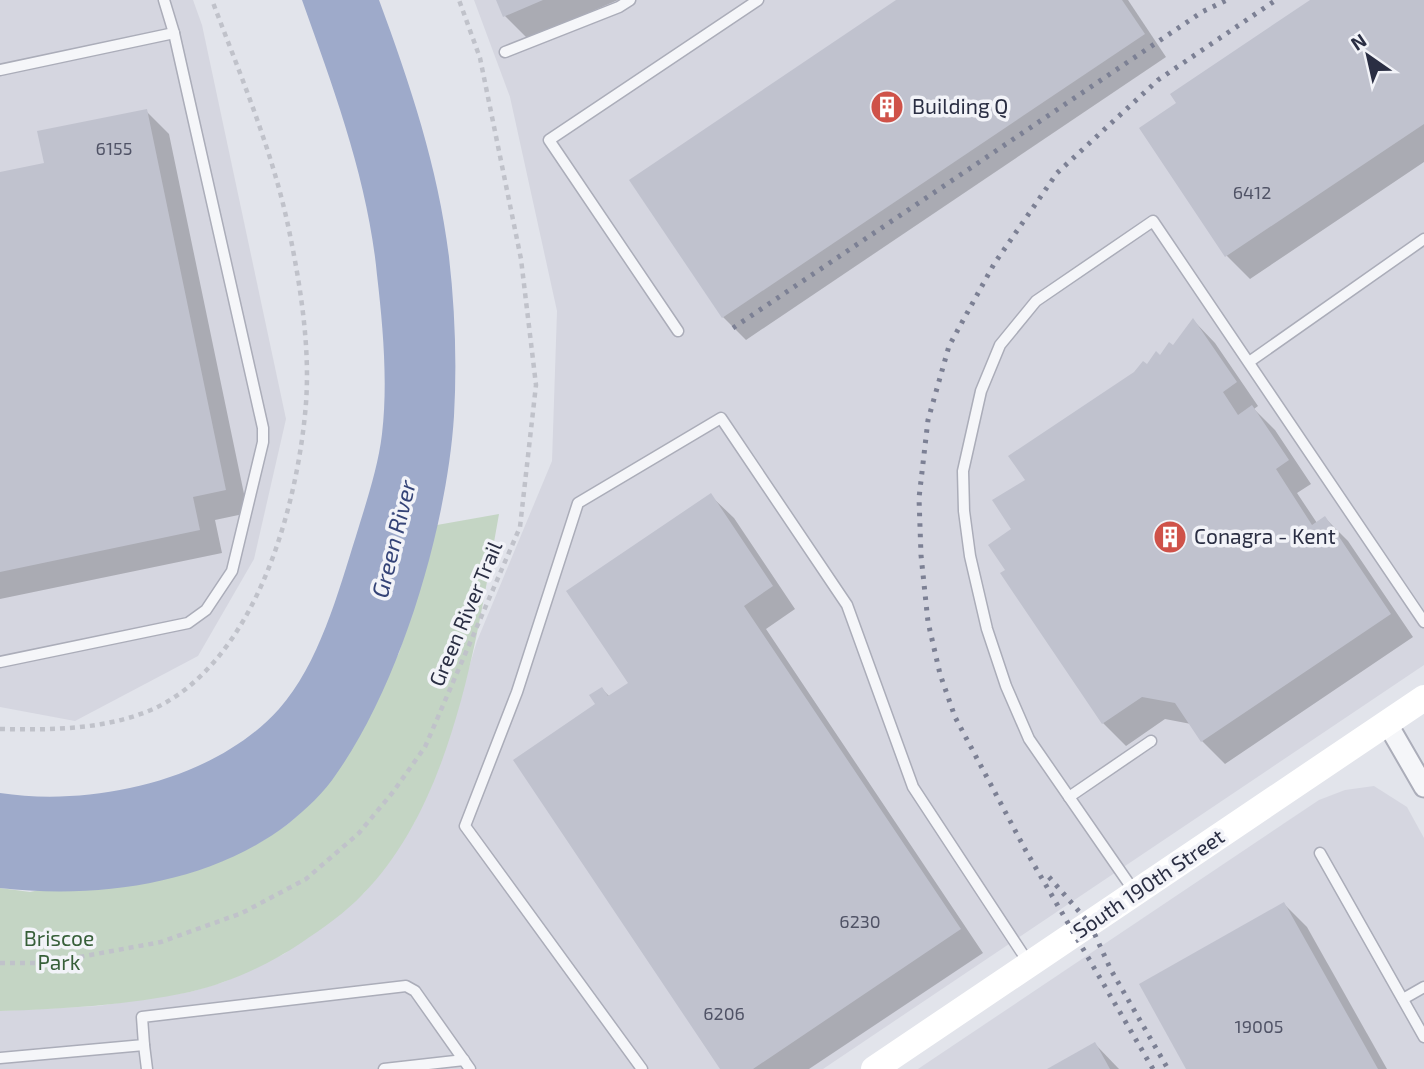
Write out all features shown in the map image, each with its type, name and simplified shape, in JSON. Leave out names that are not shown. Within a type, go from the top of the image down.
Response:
[{"type":"street","name":"South 190th Street","points":[[874,1069],[1424,698]]},
{"type":"street","points":[[1387,723],[1424,787]]},
{"type":"lane","points":[[0,662],[188,622],[206,610],[232,571],[263,442],[263,428],[174,33],[164,0]]},
{"type":"lane","points":[[505,52],[619,7],[630,0]]},
{"type":"lane","points":[[678,331],[549,140],[758,0]]},
{"type":"lane","points":[[0,70],[174,33]]},
{"type":"lane","points":[[1136,893],[1029,739],[1006,686],[987,629],[970,556],[964,511],[963,471],[981,391],[1000,345],[1036,301],[1153,221],[1424,622]]},
{"type":"lane","points":[[1249,362],[1424,239]]},
{"type":"lane","points":[[642,1069],[465,826],[517,692],[578,503],[721,418],[846,605],[913,787],[1030,965]]},
{"type":"lane","points":[[1069,797],[1151,741]]},
{"type":"lane","points":[[1320,852],[1424,1037]]},
{"type":"lane","points":[[147,1069],[142,1017],[407,986],[415,991],[467,1065]]},
{"type":"lane","points":[[1403,999],[1424,988]]},
{"type":"lane","points":[[0,1058],[144,1045]]},
{"type":"lane","points":[[384,1069],[467,1065]]},
{"type":"path","points":[[0,729],[85,727],[117,721],[151,710],[176,696],[198,679],[228,645],[250,610],[286,524],[306,402],[304,340],[298,282],[278,186],[212,0]]},
{"type":"path","name":"Green River Trail","points":[[0,963],[47,962],[161,942],[242,913],[306,879],[359,834],[425,747],[520,527],[536,385],[518,246],[480,58],[459,0]]},
{"type":"shaded area","points":[[0,0],[193,0],[202,25],[286,419],[254,559],[198,656],[75,721],[0,707]]},
{"type":"shaded area","points":[[474,0],[1424,0],[1424,665],[823,1069],[0,1069],[0,1011],[98,1006],[190,992],[224,982],[284,954],[364,893],[388,864],[414,823],[438,770],[477,641],[552,461],[557,311],[510,97]]},
{"type":"shaded area","points":[[1374,786],[1407,807],[1424,838],[1424,1069],[918,1069],[1319,800],[1345,790]]},
{"type":"green space","name":"Briscoe Park","points":[[499,514],[470,664],[440,765],[420,813],[394,856],[356,901],[326,926],[275,959],[205,988],[119,1003],[0,1011],[0,888],[30,892],[259,843],[288,824],[312,802],[399,653],[437,525]]},
{"type":"water","name":"Green River","points":[[302,0],[379,0],[421,126],[438,191],[449,257],[454,316],[454,416],[442,505],[417,602],[381,694],[360,736],[327,787],[288,824],[257,845],[223,861],[150,883],[75,891],[0,888],[0,793],[73,796],[112,792],[186,771],[221,754],[252,734],[279,709],[293,691],[316,650],[334,604],[378,460],[384,414],[384,354],[373,240],[358,170]]},
{"type":"building","points":[[496,0],[543,0],[503,17]]},
{"type":"building","name":"Building Q","points":[[896,0],[1122,0],[1145,34],[722,318],[629,180]]},
{"type":"building","points":[[1310,0],[1424,0],[1424,124],[1225,257],[1139,128],[1176,103],[1170,94]]},
{"type":"building","points":[[147,109],[226,490],[193,497],[200,530],[0,572],[0,172],[44,163],[37,131]]},
{"type":"building","name":"Conagra - Kent","points":[[1193,318],[1237,382],[1223,392],[1238,415],[1252,405],[1289,460],[1276,469],[1312,525],[1325,516],[1391,614],[1201,742],[1175,703],[1142,697],[1102,724],[1000,573],[1005,570],[988,545],[1011,529],[992,500],[1025,480],[1008,456],[1134,372],[1143,361],[1147,364],[1156,351],[1160,355],[1169,342],[1173,345]]},
{"type":"building","points":[[711,493],[773,586],[744,606],[961,929],[753,1069],[720,1069],[513,760],[595,704],[589,695],[602,687],[608,696],[628,683],[566,591]]},
{"type":"building","points":[[1284,902],[1378,1069],[1186,1069],[1139,984]]},
{"type":"building","points":[[1095,1042],[1110,1069],[1047,1069]]},
{"type":"railway","points":[[733,328],[1202,12],[1227,0]]},
{"type":"railway","points":[[1153,1069],[1026,851],[955,717],[940,674],[928,622],[921,555],[919,498],[928,420],[949,346],[994,264],[1057,173],[1158,80],[1276,0]]},
{"type":"railway","points":[[1049,877],[1090,924],[1111,970],[1168,1069]]},
{"type":"place","name":"Building Q","points":[[887,107]]},
{"type":"place","name":"Conagra - Kent","points":[[1170,537]]}]
